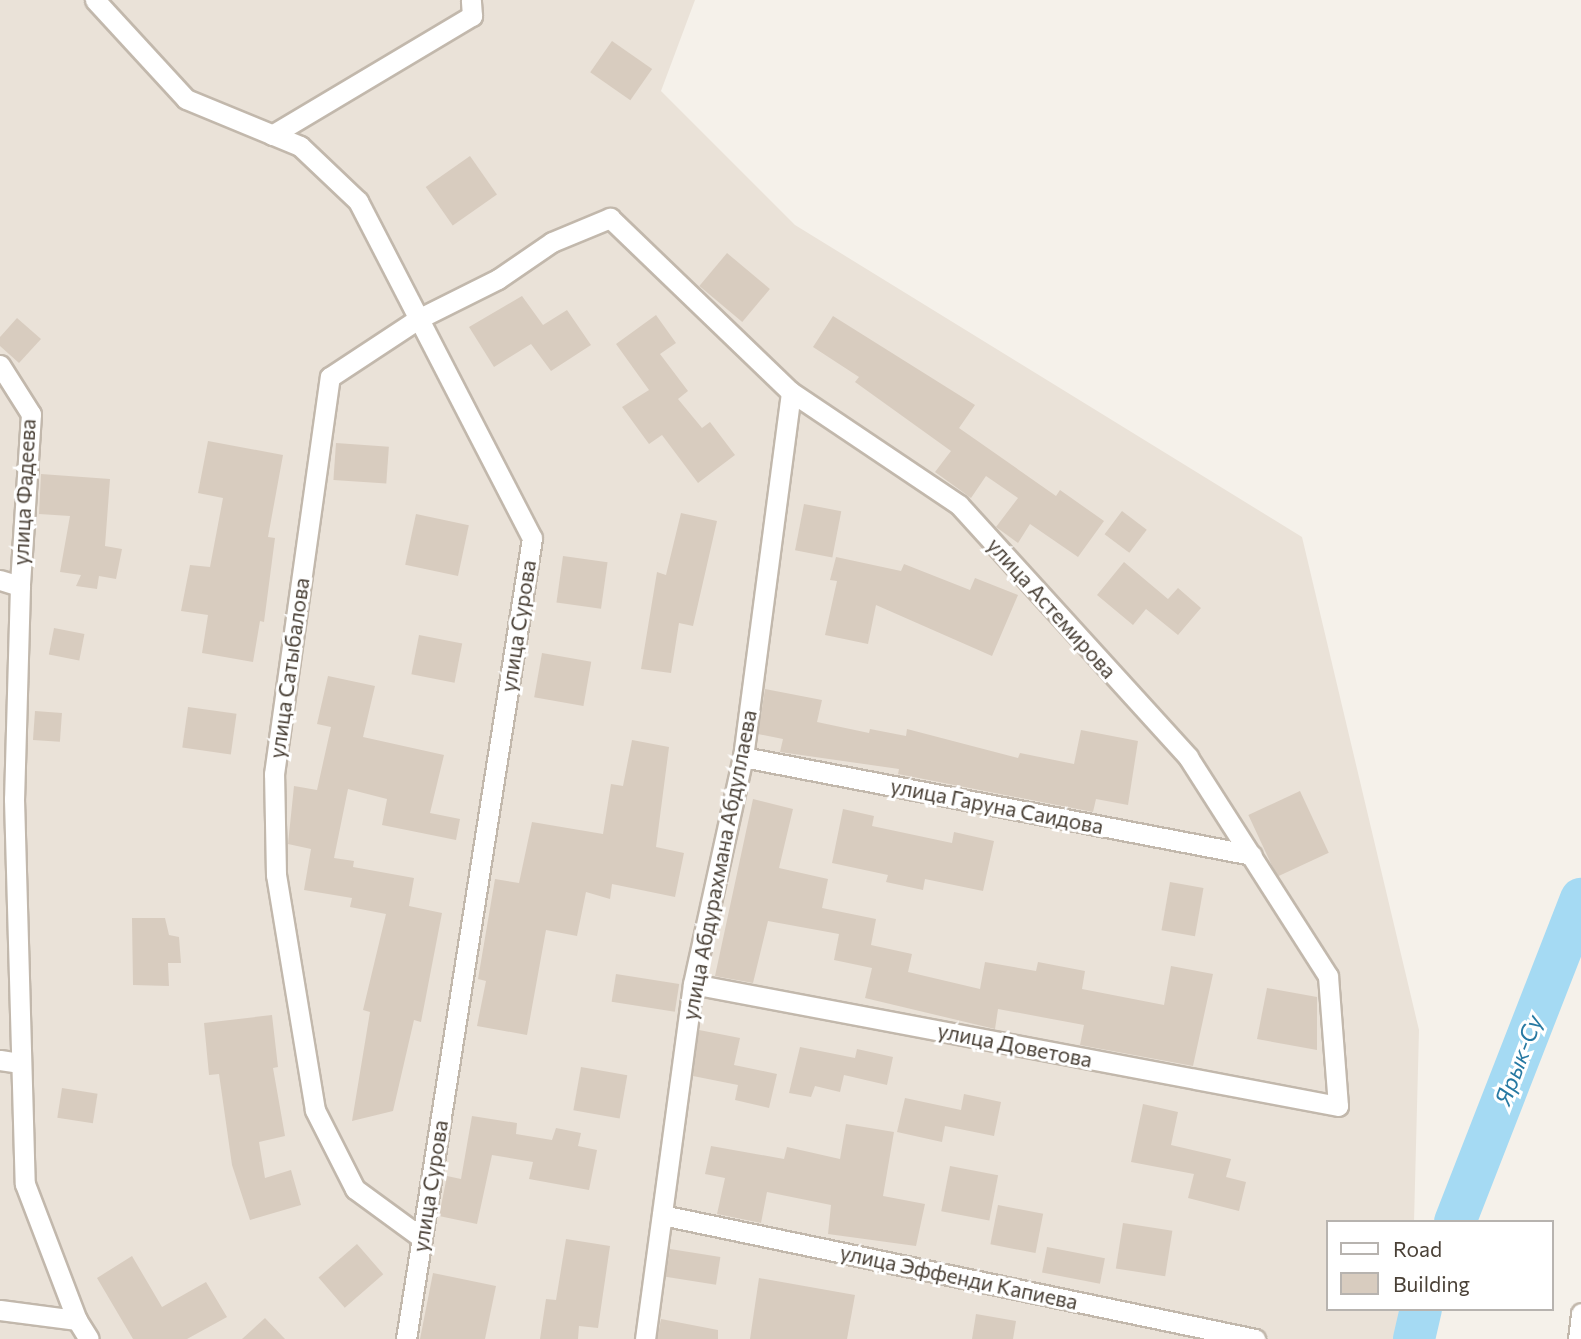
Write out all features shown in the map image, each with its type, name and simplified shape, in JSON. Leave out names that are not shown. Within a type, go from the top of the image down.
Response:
[{"type":"street","name":"улица Сурова","points":[[95,0],[186,99],[300,146],[358,201],[532,538],[406,1339]]},
{"type":"street","points":[[272,135],[472,16],[471,0]]},
{"type":"street","name":"улица Сатыбалова","points":[[422,1238],[355,1189],[315,1110],[276,875],[274,774],[330,377],[418,319],[498,279],[552,242],[610,218]]},
{"type":"street","name":"улица Астемирова","points":[[610,218],[792,391],[959,505],[1188,757],[1328,975],[1338,1106]]},
{"type":"street","name":"улица Фадеева","points":[[0,365],[31,414],[7,798],[10,1061],[25,1184],[77,1320],[89,1339]]},
{"type":"street","name":"улица Абдурахмана Абдуллаева","points":[[645,1339],[693,984],[743,757],[792,391]]},
{"type":"street","points":[[0,580],[20,586]]},
{"type":"street","name":"улица Гаруна Саидова","points":[[743,757],[1251,855]]},
{"type":"street","name":"улица Доветова","points":[[693,984],[1338,1106]]},
{"type":"street","name":"улица Эффенди Капиева","points":[[662,1215],[1255,1339]]},
{"type":"street","points":[[0,1310],[77,1320]]},
{"type":"street","points":[[1578,1339],[1581,1313]]},
{"type":"shaded area","points":[[0,0],[695,0],[661,91],[795,225],[1302,537],[1419,1030],[1414,1220],[1326,1220],[1326,1311],[1412,1311],[1412,1339],[0,1339]]},
{"type":"building","points":[[612,41],[652,69],[630,100],[590,72]]},
{"type":"building","points":[[470,156],[497,195],[453,225],[426,187]]},
{"type":"building","points":[[727,253],[770,289],[742,322],[699,286]]},
{"type":"building","points":[[522,296],[543,325],[567,310],[591,345],[551,371],[531,344],[494,367],[469,327]]},
{"type":"building","points":[[656,315],[676,343],[660,354],[688,391],[678,399],[702,428],[710,422],[735,455],[698,483],[662,435],[649,444],[622,407],[649,390],[616,344]]},
{"type":"building","points":[[833,316],[975,405],[959,428],[1056,496],[1060,490],[1104,521],[1078,557],[1030,524],[1018,543],[996,527],[1018,498],[986,476],[971,498],[935,472],[951,451],[855,382],[859,377],[813,347]]},
{"type":"building","points":[[17,318],[41,339],[19,363],[0,346],[0,337]]},
{"type":"building","points":[[208,441],[283,455],[268,537],[275,538],[264,622],[260,621],[253,662],[202,653],[208,615],[181,611],[190,565],[210,567],[223,498],[198,493]]},
{"type":"building","points":[[336,443],[389,447],[386,484],[333,480]]},
{"type":"building","points":[[41,474],[110,479],[105,546],[122,549],[116,579],[99,576],[97,589],[76,586],[81,575],[60,572],[70,516],[39,514]]},
{"type":"building","points":[[804,504],[841,511],[832,557],[795,550]]},
{"type":"building","points":[[1122,511],[1147,530],[1129,553],[1105,534]]},
{"type":"building","points":[[681,513],[717,521],[693,626],[679,623],[671,673],[641,669],[657,572],[666,575]]},
{"type":"building","points":[[416,514],[469,525],[458,576],[405,565]]},
{"type":"building","points":[[563,556],[608,562],[601,609],[556,603]]},
{"type":"building","points":[[836,557],[901,571],[904,564],[970,590],[975,578],[1018,595],[992,656],[876,605],[868,644],[825,635],[837,581],[830,580]]},
{"type":"building","points":[[1124,562],[1168,599],[1178,588],[1201,608],[1178,635],[1146,609],[1133,625],[1097,595]]},
{"type":"building","points":[[54,628],[84,634],[79,660],[49,655]]},
{"type":"building","points":[[419,635],[462,643],[455,683],[411,674]]},
{"type":"building","points":[[542,653],[591,662],[583,706],[534,697]]},
{"type":"building","points":[[328,676],[375,686],[363,737],[444,755],[430,813],[460,819],[456,840],[382,825],[387,799],[348,789],[334,858],[354,861],[353,867],[414,878],[409,906],[442,913],[421,1022],[414,1020],[393,1111],[352,1121],[370,1012],[363,1010],[386,914],[350,907],[352,898],[304,890],[311,849],[288,844],[294,786],[317,790],[331,727],[317,724]]},
{"type":"building","points":[[765,689],[822,700],[817,722],[869,733],[870,729],[906,736],[907,729],[1018,758],[1020,753],[1074,764],[1081,730],[1138,741],[1128,805],[1096,799],[1093,812],[898,774],[899,769],[780,752],[783,739],[758,734]]},
{"type":"building","points":[[188,707],[237,714],[231,754],[182,748]]},
{"type":"building","points":[[35,711],[62,713],[60,742],[33,740]]},
{"type":"building","points":[[632,740],[669,747],[656,847],[684,853],[675,897],[612,884],[610,899],[586,892],[577,936],[546,930],[527,1035],[477,1026],[486,981],[478,979],[495,879],[519,883],[532,822],[603,834],[611,784],[623,786]]},
{"type":"building","points":[[1300,791],[1329,853],[1277,877],[1248,815]]},
{"type":"building","points":[[753,799],[793,809],[779,868],[828,879],[822,908],[876,919],[871,945],[912,954],[908,972],[980,989],[985,962],[1036,971],[1038,962],[1085,971],[1082,989],[1164,1005],[1171,966],[1213,974],[1193,1066],[1080,1045],[1084,1025],[998,1009],[995,1029],[865,998],[872,968],[834,960],[839,934],[768,921],[753,983],[715,976]]},
{"type":"building","points":[[843,809],[874,816],[872,826],[952,843],[954,832],[994,841],[983,891],[925,879],[923,890],[886,882],[888,875],[832,863]]},
{"type":"building","points":[[1170,882],[1203,888],[1195,936],[1161,930]]},
{"type":"building","points":[[132,918],[165,918],[169,935],[179,937],[181,963],[168,963],[169,986],[133,985]]},
{"type":"building","points":[[616,974],[679,984],[675,1012],[612,1002]]},
{"type":"building","points":[[1267,988],[1317,997],[1317,1050],[1257,1039]]},
{"type":"building","points":[[272,1015],[278,1067],[273,1068],[285,1136],[259,1142],[265,1178],[291,1170],[301,1205],[250,1220],[232,1165],[219,1074],[209,1075],[204,1023]]},
{"type":"building","points":[[699,1030],[740,1038],[734,1065],[777,1074],[769,1108],[735,1100],[738,1085],[693,1076]]},
{"type":"building","points":[[800,1047],[855,1058],[857,1049],[893,1057],[887,1085],[844,1075],[840,1092],[815,1086],[811,1097],[789,1093]]},
{"type":"building","points":[[581,1067],[627,1075],[620,1118],[573,1110]]},
{"type":"building","points":[[62,1088],[98,1094],[93,1123],[57,1118]]},
{"type":"building","points":[[964,1094],[1001,1102],[994,1136],[945,1126],[942,1142],[897,1132],[905,1098],[961,1110]]},
{"type":"building","points":[[1143,1104],[1178,1112],[1171,1145],[1231,1159],[1226,1177],[1246,1182],[1239,1211],[1188,1198],[1194,1174],[1131,1162]]},
{"type":"building","points":[[472,1116],[517,1123],[516,1134],[552,1140],[556,1128],[581,1133],[578,1146],[597,1150],[589,1190],[529,1179],[533,1162],[492,1155],[477,1224],[439,1216],[447,1176],[461,1179]]},
{"type":"building","points":[[846,1124],[894,1132],[883,1196],[925,1204],[916,1246],[828,1234],[831,1205],[767,1192],[761,1223],[717,1214],[725,1178],[705,1174],[711,1146],[784,1159],[787,1147],[840,1159]]},
{"type":"building","points":[[950,1166],[998,1175],[989,1221],[941,1211]]},
{"type":"building","points":[[998,1205],[1043,1214],[1036,1253],[990,1244]]},
{"type":"building","points":[[1123,1223],[1172,1231],[1165,1276],[1116,1268]]},
{"type":"building","points":[[566,1239],[610,1246],[598,1328],[579,1326],[578,1339],[540,1339],[546,1299],[556,1300]]},
{"type":"building","points":[[357,1244],[383,1274],[345,1308],[319,1277]]},
{"type":"building","points":[[1047,1247],[1105,1258],[1100,1284],[1042,1273]]},
{"type":"building","points":[[670,1249],[720,1257],[716,1285],[666,1277]]},
{"type":"building","points":[[132,1256],[162,1307],[206,1282],[227,1317],[187,1339],[133,1339],[97,1278]]},
{"type":"building","points":[[433,1273],[496,1286],[485,1339],[420,1339]]},
{"type":"building","points":[[759,1278],[855,1295],[847,1339],[750,1339]]},
{"type":"building","points":[[976,1314],[1016,1321],[1013,1339],[972,1339]]},
{"type":"building","points":[[265,1318],[285,1339],[242,1339]]},
{"type":"building","points":[[661,1319],[718,1330],[718,1339],[657,1339]]},
{"type":"waterway","name":"Ярык-Су","points":[[1456,1220],[1581,899]]},
{"type":"waterway","name":"Ярык-Су","points":[[1414,1339],[1421,1311]]}]
